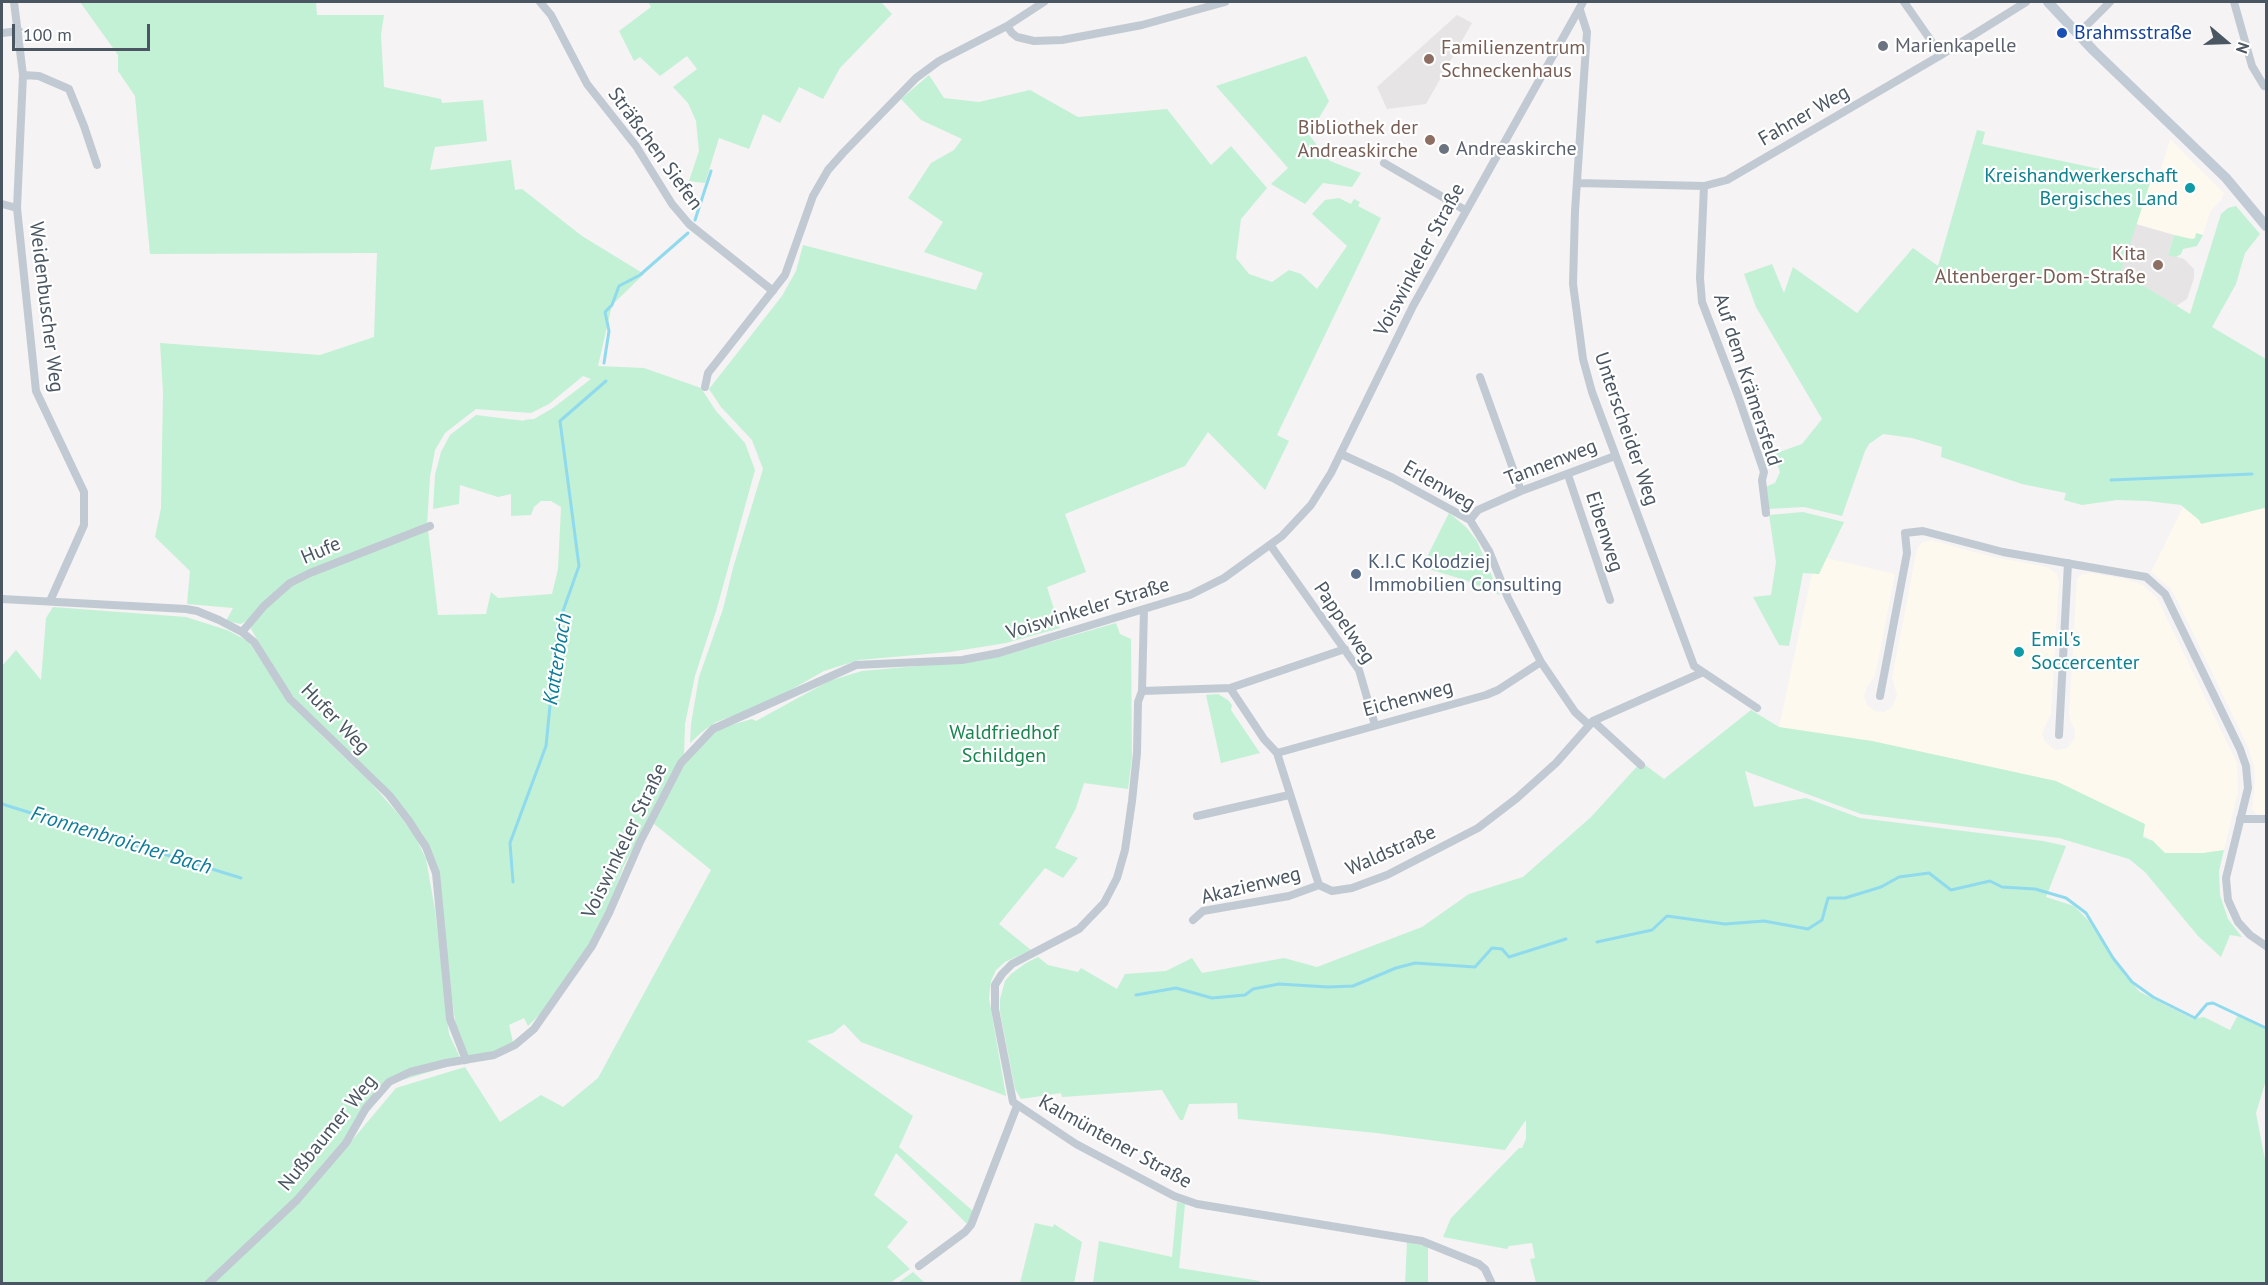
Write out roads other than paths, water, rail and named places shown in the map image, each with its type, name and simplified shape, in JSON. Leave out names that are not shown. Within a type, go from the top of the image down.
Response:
[{"type":"main road","points":[[2048,2],[2226,178],[2266,225]]},
{"type":"street","name":"Weidenbuscher Weg","points":[[14,2],[23,75],[17,208],[36,391],[84,492],[84,525],[50,601]]},
{"type":"street","name":"Sträßchen Siefen","points":[[540,2],[550,15],[587,84],[636,146],[672,204],[689,224],[772,291]]},
{"type":"street","points":[[705,387],[708,374],[785,275],[792,261],[813,196],[828,170],[916,78],[939,62],[1007,26],[1044,2]]},
{"type":"street","points":[[1007,26],[1011,33],[1024,39],[1062,40],[1142,25],[1225,2]]},
{"type":"street","name":"Voiswinkeler Straße","points":[[466,1060],[494,1055],[514,1045],[534,1029],[592,946],[640,842],[681,763],[713,729],[856,665],[962,660],[999,653],[1202,590],[1271,546],[1311,505],[1341,454],[1413,306],[1583,2]]},
{"type":"street","points":[[1904,2],[1941,55]]},
{"type":"street","name":"Fahner Weg","points":[[1578,183],[1704,186],[1727,180],[1941,55],[2026,2]]},
{"type":"street","points":[[2078,34],[2110,2]]},
{"type":"street","points":[[2234,2],[2252,66],[2264,86]]},
{"type":"street","name":"Unterscheider Weg","points":[[1580,10],[1587,32],[1573,284],[1578,332],[1592,392],[1694,666],[1701,673],[1757,708]]},
{"type":"street","points":[[2,33],[19,31]]},
{"type":"street","points":[[23,75],[39,76],[69,89],[97,165]]},
{"type":"street","points":[[1384,163],[1465,210]]},
{"type":"street","name":"Auf dem Krämersfeld","points":[[1704,186],[1700,278],[1702,302],[1764,472],[1762,480],[1766,513]]},
{"type":"street","points":[[2,204],[17,208]]},
{"type":"street","points":[[1480,377],[1521,491]]},
{"type":"street","name":"Erlenweg","points":[[1341,454],[1393,478],[1470,520],[1489,551],[1508,597],[1541,662],[1575,712],[1591,723]]},
{"type":"street","name":"Tannenweg","points":[[1470,520],[1478,510],[1521,491],[1615,456]]},
{"type":"street","name":"Eibenweg","points":[[1568,475],[1610,600]]},
{"type":"street","name":"Hufe","points":[[242,632],[264,606],[290,583],[430,526]]},
{"type":"street","points":[[1880,696],[1907,553],[1905,533],[1923,531],[2002,552],[2146,577],[2165,594],[2240,748],[2246,766],[2248,788],[2226,878],[2228,900],[2238,922],[2250,935],[2266,946]]},
{"type":"street","name":"Pappelweg","points":[[1271,546],[1359,670],[1375,725]]},
{"type":"street","points":[[2059,735],[2068,563]]},
{"type":"street","name":"Hufer Weg","points":[[2,599],[186,609],[219,620],[242,632],[254,642],[290,699],[388,795],[410,821],[426,847],[436,873],[450,1019],[466,1060]]},
{"type":"street","name":"Kalmüntener Straße","points":[[1144,609],[1142,691],[1138,702],[1136,763],[1121,867],[1101,908],[1079,928],[1012,964],[995,985],[994,1002],[1011,1099],[1017,1106],[1076,1144],[1174,1196],[1197,1204],[1422,1241],[1479,1264],[1487,1272],[1492,1284]]},
{"type":"street","points":[[1142,691],[1230,688],[1345,649]]},
{"type":"street","name":"Eichenweg","points":[[1277,753],[1498,690],[1541,662]]},
{"type":"street","name":"Waldstraße","points":[[1319,885],[1332,891],[1353,888],[1387,875],[1478,828],[1517,798],[1556,763],[1591,723],[1701,673]]},
{"type":"street","points":[[1230,688],[1264,739],[1277,753],[1319,885]]},
{"type":"street","points":[[1591,723],[1641,765]]},
{"type":"street","points":[[1197,816],[1289,795]]},
{"type":"street","points":[[2240,819],[2266,819]]},
{"type":"street","name":"Akazienweg","points":[[1193,920],[1203,911],[1289,896],[1319,885]]},
{"type":"street","name":"Nußbaumer Weg","points":[[208,1284],[297,1200],[346,1143],[366,1108],[390,1083],[410,1072],[466,1060]]},
{"type":"street","points":[[919,1266],[971,1225],[1017,1106]]},
{"type":"waterway","name":"Katterbach","points":[[695,220],[711,171]]},
{"type":"waterway","name":"Katterbach","points":[[604,363],[609,331],[605,312],[612,305],[619,286],[640,275],[688,233]]},
{"type":"waterway","name":"Katterbach","points":[[513,882],[510,843],[546,746],[558,625],[579,566],[560,421],[606,381]]},
{"type":"waterway","points":[[2111,480],[2252,474]]},
{"type":"waterway","name":"Fronnenbroicher Bach","points":[[2,804],[241,878]]},
{"type":"waterway","points":[[1597,942],[1652,930],[1667,916],[1725,924],[1764,921],[1808,929],[1822,920],[1828,898],[1845,898],[1881,887],[1899,877],[1929,873],[1951,890],[1990,881],[2002,887],[2035,889],[2066,898],[2086,913],[2113,958],[2132,982],[2153,997],[2195,1018],[2207,1004],[2213,1003],[2266,1028]]},
{"type":"waterway","points":[[1136,995],[1176,988],[1212,998],[1245,995],[1253,989],[1279,984],[1353,986],[1396,968],[1415,963],[1475,967],[1492,948],[1502,949],[1509,957],[1566,939]]},
{"type":"place","name":"Brahmsstraße","points":[[2062,33]]},
{"type":"place","name":"Marienkapelle","points":[[1883,46]]},
{"type":"place","name":"Familienzentrum Schneckenhaus","points":[[1429,59]]},
{"type":"place","name":"Bibliothek der Andreaskirche","points":[[1430,140]]},
{"type":"place","name":"Andreaskirche","points":[[1444,149]]},
{"type":"place","name":"Kreishandwerkerschaft Bergisches Land","points":[[2190,188]]},
{"type":"place","name":"Kita Altenberger-Dom-Straße","points":[[2158,265]]},
{"type":"place","name":"K.I.C Kolodziej Immobilien Consulting","points":[[1356,574]]},
{"type":"place","name":"Emil's Soccercenter","points":[[2019,652]]},
{"type":"park label","name":"Waldfriedhof Schildgen","points":[[1004,744]]}]
